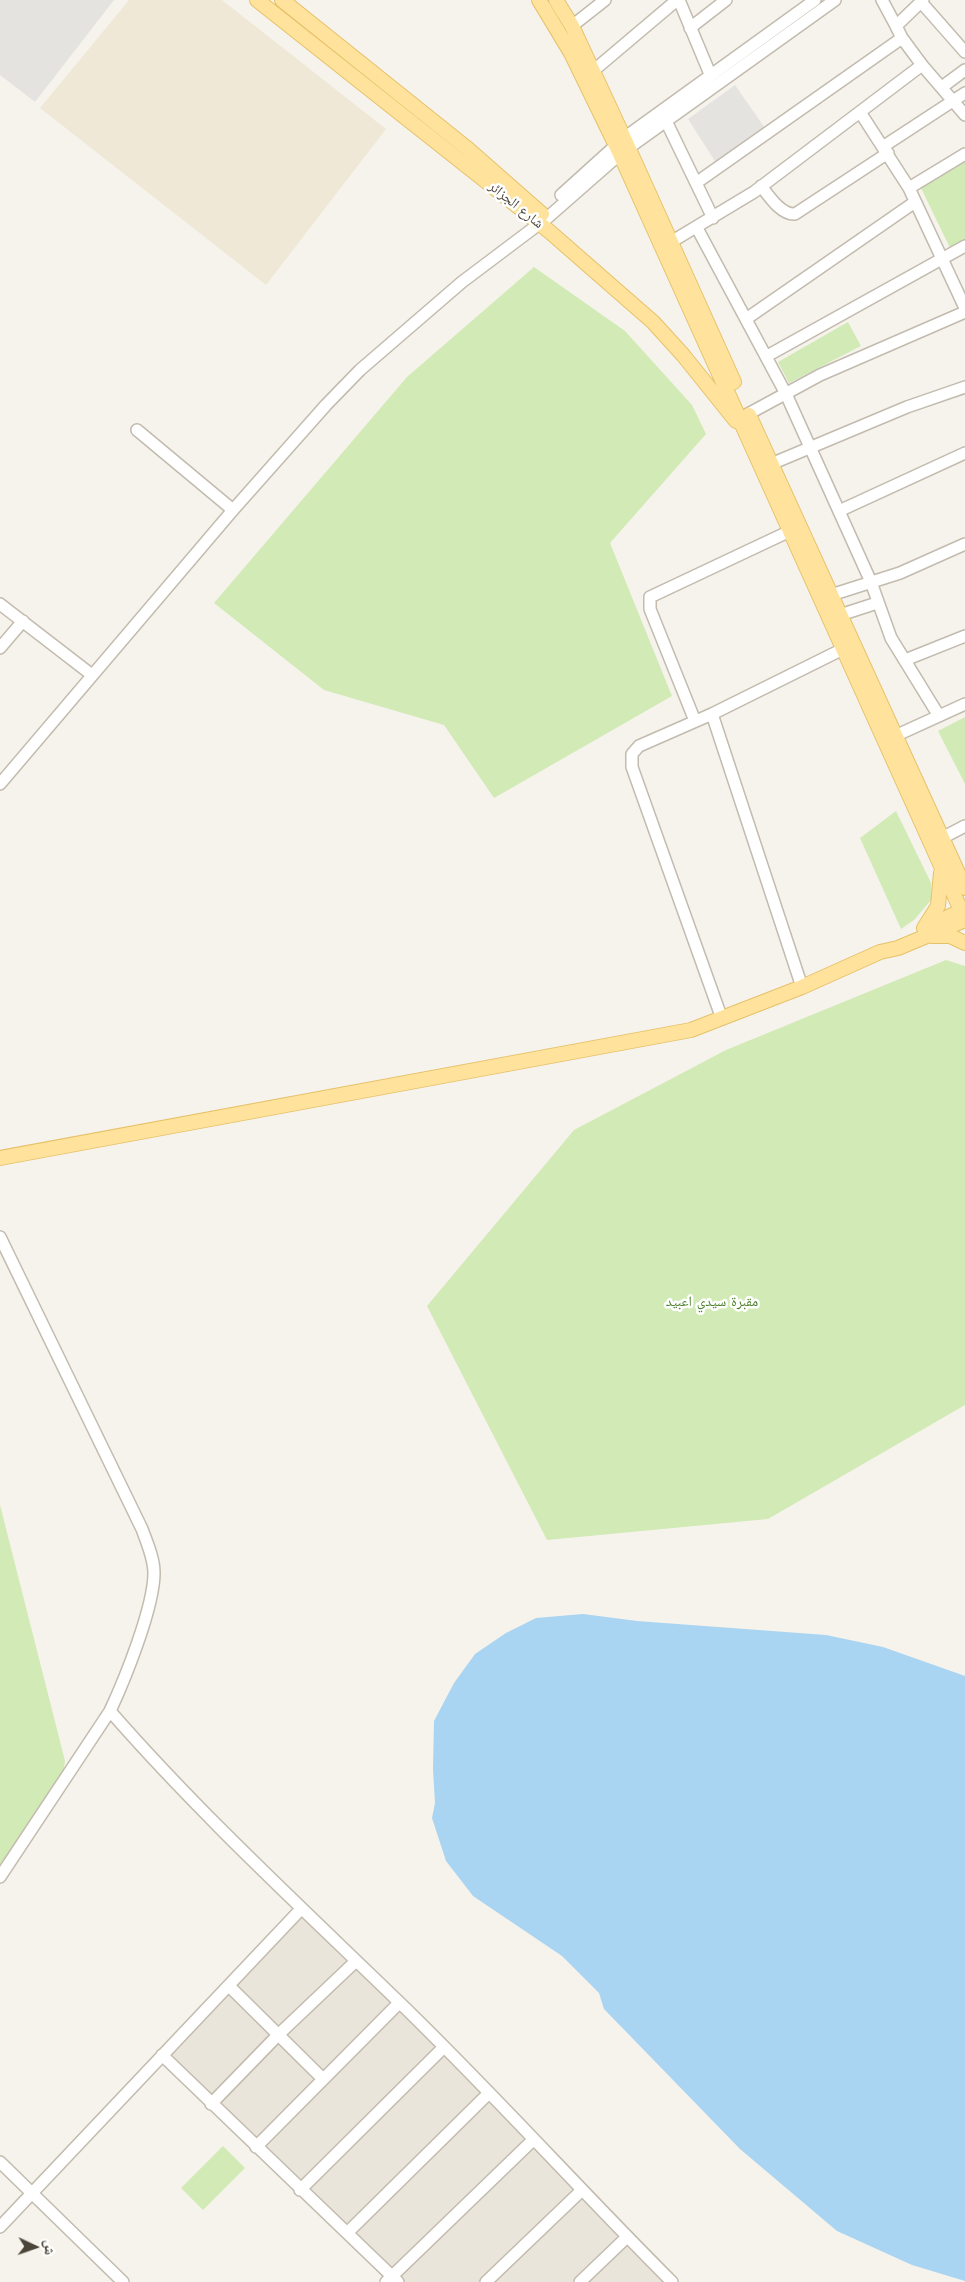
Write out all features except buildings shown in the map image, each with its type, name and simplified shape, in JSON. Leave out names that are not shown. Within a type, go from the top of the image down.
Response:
[{"type":"main road","name":"شارع الجزائر","points":[[257,0],[538,222],[671,330],[732,401]]},
{"type":"main road","name":"شارع الجزائر","points":[[282,0],[468,149],[538,222],[654,322],[750,426]]},
{"type":"main road","points":[[0,1158],[691,1030],[802,987],[880,952],[890,951],[964,915],[940,867],[790,531],[750,426],[671,242],[622,146],[571,53],[539,0]]},
{"type":"main road","points":[[556,0],[572,26],[593,71],[622,146],[732,401],[750,426],[771,464],[965,888]]},
{"type":"main road","points":[[925,933],[938,906],[941,884],[940,867]]},
{"type":"main road","points":[[925,933],[950,936],[965,943]]},
{"type":"street","points":[[572,26],[605,0]]},
{"type":"street","points":[[593,71],[678,0],[710,74]]},
{"type":"street","points":[[690,28],[726,0]]},
{"type":"street","points":[[0,784],[233,510],[326,404],[360,370],[462,282],[538,222],[622,146],[710,74],[815,0]]},
{"type":"street","points":[[622,146],[666,121],[835,0]]},
{"type":"street","points":[[882,0],[902,38],[922,65],[965,115]]},
{"type":"street","points":[[896,26],[922,1],[965,52]]},
{"type":"street","points":[[696,183],[902,38]]},
{"type":"street","points":[[671,242],[697,228],[761,186],[922,65]]},
{"type":"street","points":[[942,87],[965,70]]},
{"type":"street","points":[[761,186],[782,210],[795,214],[965,93]]},
{"type":"street","points":[[750,426],[786,394],[820,375],[965,310],[910,188],[860,112]]},
{"type":"street","points":[[666,121],[713,218]]},
{"type":"street","points":[[910,188],[965,154]]},
{"type":"street","points":[[746,319],[915,202]]},
{"type":"street","points":[[697,228],[786,394],[871,582],[891,638],[939,716]]},
{"type":"street","points":[[766,356],[965,246]]},
{"type":"street","points":[[771,464],[907,407],[965,387]]},
{"type":"street","points":[[137,430],[233,510]]},
{"type":"street","points":[[839,511],[965,453]]},
{"type":"street","points":[[696,721],[650,609],[650,596],[790,531]]},
{"type":"street","points":[[831,595],[900,573],[965,544]]},
{"type":"street","points":[[840,615],[877,603]]},
{"type":"street","points":[[0,604],[92,674]]},
{"type":"street","points":[[0,648],[22,621]]},
{"type":"street","points":[[904,660],[965,636]]},
{"type":"street","points":[[722,1019],[632,767],[631,758],[634,750],[639,746],[712,714],[843,649]]},
{"type":"street","points":[[895,736],[965,704]]},
{"type":"street","points":[[712,714],[802,987]]},
{"type":"street","points":[[942,838],[965,826]]},
{"type":"street","points":[[0,1237],[142,1529],[154,1572],[150,1602],[122,1683],[110,1711],[0,1877]]},
{"type":"street","points":[[110,1711],[144,1751],[301,1909],[444,2047],[581,2191],[671,2281]]},
{"type":"street","points":[[0,2227],[301,1909]]},
{"type":"street","points":[[211,2104],[278,2035],[356,1961]]},
{"type":"street","points":[[229,1986],[322,2078]]},
{"type":"street","points":[[256,2147],[399,2002]]},
{"type":"street","points":[[300,2190],[444,2047]]},
{"type":"street","points":[[162,2055],[300,2190],[347,2233],[392,2280],[533,2140]]},
{"type":"street","points":[[347,2233],[489,2093]]},
{"type":"street","points":[[0,2162],[123,2282]]},
{"type":"street","points":[[486,2282],[581,2191]]},
{"type":"street","points":[[580,2282],[627,2237]]},
{"type":"shaded area","points":[[0,0],[114,0],[35,102],[0,75]]},
{"type":"shaded area","points":[[129,0],[222,0],[386,129],[266,285],[40,108]]},
{"type":"shaded area","points":[[735,85],[767,131],[718,166],[688,119]]},
{"type":"shaded area","points":[[301,1909],[672,2282],[386,2282],[392,2276],[162,2055]]},
{"type":"green space","points":[[965,158],[965,241],[951,250],[920,186]]},
{"type":"green space","points":[[534,267],[625,331],[692,405],[706,434],[610,543],[672,696],[494,798],[444,725],[324,690],[214,603],[407,377]]},
{"type":"green space","points":[[848,322],[861,346],[789,383],[778,362]]},
{"type":"green space","points":[[965,717],[965,784],[938,731]]},
{"type":"green space","points":[[896,811],[931,883],[932,899],[914,920],[901,929],[860,838]]},
{"type":"green space","name":"مقبرة سيدي اعبيد","points":[[946,960],[965,966],[965,1405],[768,1519],[547,1540],[427,1306],[574,1130],[726,1050]]},
{"type":"green space","points":[[0,1505],[65,1761],[63,1774],[0,1868]]},
{"type":"green space","points":[[223,2146],[245,2168],[203,2210],[181,2188]]},
{"type":"water","points":[[583,1614],[637,1621],[826,1635],[883,1647],[965,1676],[965,2281],[912,2265],[837,2231],[740,2149],[604,2009],[599,1993],[562,1956],[473,1896],[446,1861],[432,1818],[435,1803],[433,1769],[434,1721],[454,1683],[475,1654],[506,1633],[536,1618]]}]
